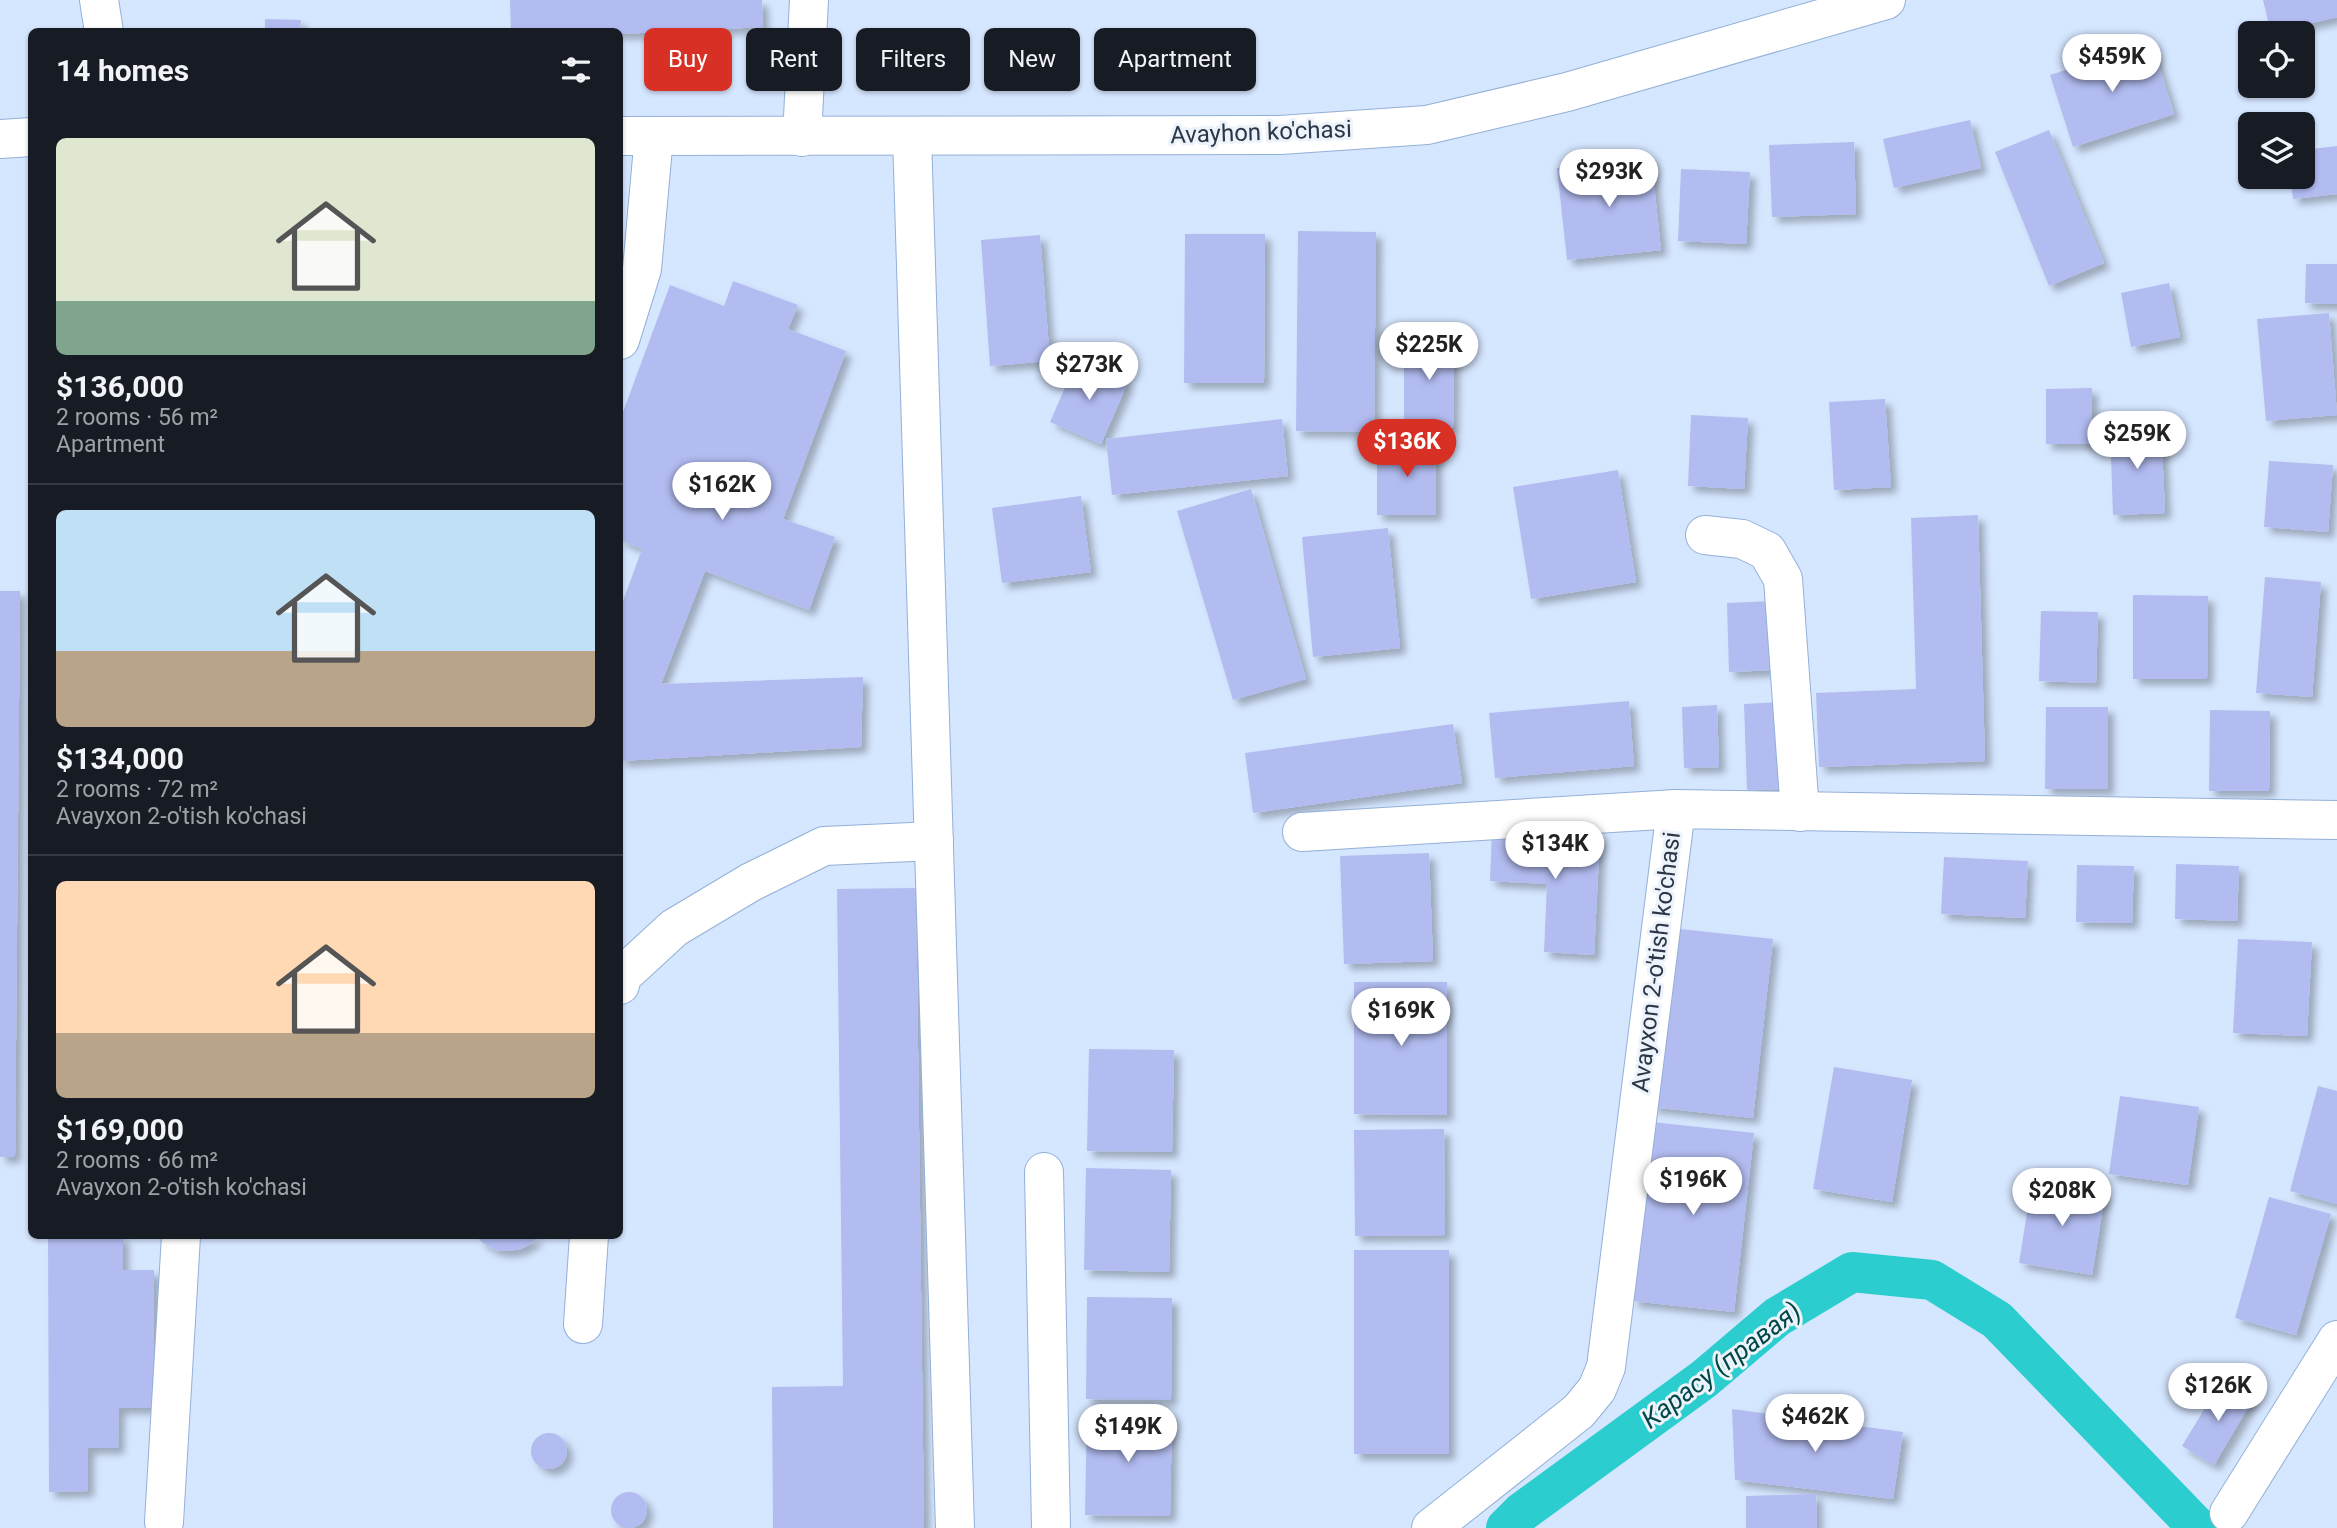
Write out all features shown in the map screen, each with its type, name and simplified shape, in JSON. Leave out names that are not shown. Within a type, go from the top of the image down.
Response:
[{"type":"street","points":[[99,0],[103,28]]},
{"type":"street","points":[[802,137],[809,0]]},
{"type":"street","name":"Avayhon ko'chasi","points":[[637,136],[1280,135],[1427,125],[1567,92],[1835,8],[1886,0]]},
{"type":"street","points":[[623,330],[642,268],[637,136]]},
{"type":"street","points":[[912,136],[955,1528]]},
{"type":"street","points":[[0,139],[28,137]]},
{"type":"street","points":[[1705,534],[1742,539],[1767,551],[1783,579],[1800,812]]},
{"type":"street","points":[[1302,832],[1676,809]]},
{"type":"street","name":"Avayxon 2-o'tish ko'chasi","points":[[1431,1528],[1579,1411],[1597,1389],[1606,1367],[1676,809],[2337,820]]},
{"type":"street","points":[[623,976],[674,928],[751,882],[824,846],[934,841]]},
{"type":"street","points":[[1044,1172],[1051,1528]]},
{"type":"street","points":[[164,1522],[181,1239]]},
{"type":"street","points":[[583,1324],[589,1239]]},
{"type":"street","points":[[2229,1513],[2337,1340]]},
{"type":"building","points":[[510,0],[762,0],[763,27],[644,28],[644,33],[623,34],[623,28],[511,28]]},
{"type":"building","points":[[2263,0],[2337,0],[2337,17],[2315,22],[2268,21]]},
{"type":"building","points":[[265,19],[301,20],[300,28],[265,28]]},
{"type":"building","points":[[2151,42],[2174,114],[2073,147],[2050,75]]},
{"type":"building","points":[[1970,120],[1981,168],[1894,188],[1883,139]]},
{"type":"building","points":[[2049,130],[2104,263],[2049,286],[1995,152]]},
{"type":"building","points":[[1854,142],[1856,214],[1772,217],[1769,145]]},
{"type":"building","points":[[2337,146],[2337,194],[2293,199],[2292,189],[2315,189],[2315,149]]},
{"type":"building","points":[[1651,157],[1661,250],[1567,260],[1557,168]]},
{"type":"building","points":[[1681,169],[1750,172],[1746,244],[1678,241]]},
{"type":"building","points":[[1298,231],[1376,232],[1374,432],[1296,431]]},
{"type":"building","points":[[1185,234],[1265,234],[1264,383],[1184,383]]},
{"type":"building","points":[[1040,235],[1050,361],[990,366],[981,240]]},
{"type":"building","points":[[2306,264],[2337,264],[2337,304],[2305,303]]},
{"type":"building","points":[[733,281],[798,305],[788,329],[846,351],[783,519],[835,537],[809,610],[705,571],[661,684],[863,677],[861,747],[623,761],[623,601],[642,549],[623,541],[623,412],[670,285],[724,306]]},
{"type":"building","points":[[2169,283],[2180,337],[2131,347],[2121,293]]},
{"type":"building","points":[[2329,313],[2337,415],[2266,421],[2257,319]]},
{"type":"building","points":[[1404,336],[1454,336],[1453,428],[1404,428]]},
{"type":"building","points":[[1077,360],[1128,382],[1101,444],[1050,422]]},
{"type":"building","points":[[2092,388],[2092,444],[2046,444],[2046,389]]},
{"type":"building","points":[[1885,399],[1891,487],[1834,490],[1829,402]]},
{"type":"building","points":[[1691,415],[1748,418],[1744,489],[1688,486]]},
{"type":"building","points":[[1282,419],[1288,476],[1112,495],[1106,439]]},
{"type":"building","points":[[2161,426],[2165,513],[2113,515],[2110,428]]},
{"type":"building","points":[[1436,443],[1436,515],[1377,515],[1377,444]]},
{"type":"building","points":[[2269,461],[2333,465],[2328,532],[2264,527]]},
{"type":"building","points":[[1618,470],[1636,582],[1531,599],[1513,487]]},
{"type":"building","points":[[1251,489],[1306,679],[1233,700],[1177,511]]},
{"type":"building","points":[[1081,496],[1091,572],[1002,583],[992,508]]},
{"type":"building","points":[[1978,515],[1985,761],[1819,767],[1816,693],[1916,689],[1911,518]]},
{"type":"building","points":[[1388,528],[1400,648],[1313,657],[1302,537]]},
{"type":"building","points":[[2265,577],[2321,582],[2312,697],[2256,693]]},
{"type":"building","points":[[0,591],[20,591],[15,1157],[0,1157]]},
{"type":"building","points":[[2133,595],[2208,596],[2207,679],[2133,679]]},
{"type":"building","points":[[1773,601],[1775,670],[1729,672],[1727,603]]},
{"type":"building","points":[[2041,611],[2098,612],[2096,683],[2039,681]]},
{"type":"building","points":[[1629,701],[1634,766],[1495,778],[1489,713]]},
{"type":"building","points":[[1781,702],[1783,789],[1747,790],[1744,704]]},
{"type":"building","points":[[1717,705],[1719,767],[1684,768],[1682,707]]},
{"type":"building","points":[[2046,707],[2108,707],[2108,789],[2045,789]]},
{"type":"building","points":[[2210,710],[2270,711],[2269,791],[2209,791]]},
{"type":"building","points":[[1453,724],[1462,783],[1253,813],[1245,753]]},
{"type":"building","points":[[1492,829],[1600,835],[1594,955],[1544,952],[1547,884],[1490,881]]},
{"type":"building","points":[[1429,853],[1433,961],[1344,964],[1340,856]]},
{"type":"building","points":[[1944,857],[2028,861],[2025,918],[1941,914]]},
{"type":"building","points":[[2176,864],[2239,866],[2237,921],[2175,919]]},
{"type":"building","points":[[2077,865],[2134,866],[2132,923],[2076,922]]},
{"type":"building","points":[[916,888],[924,1528],[773,1528],[772,1387],[843,1386],[837,889]]},
{"type":"building","points":[[1671,928],[1773,939],[1753,1118],[1651,1107]]},
{"type":"building","points":[[2238,939],[2312,942],[2307,1036],[2233,1033]]},
{"type":"building","points":[[1354,982],[1447,982],[1447,1115],[1354,1114]]},
{"type":"building","points":[[1089,1049],[1174,1050],[1172,1152],[1087,1151]]},
{"type":"building","points":[[1834,1067],[1912,1080],[1892,1202],[1813,1189]]},
{"type":"building","points":[[2318,1086],[2337,1091],[2337,1204],[2290,1191]]},
{"type":"building","points":[[2120,1096],[2199,1107],[2188,1185],[2109,1174]]},
{"type":"building","points":[[1652,1122],[1754,1133],[1734,1312],[1632,1301]]},
{"type":"building","points":[[1444,1129],[1445,1235],[1355,1236],[1354,1130]]},
{"type":"building","points":[[1086,1168],[1171,1170],[1169,1272],[1084,1270]]},
{"type":"building","points":[[2032,1182],[2105,1194],[2092,1275],[2019,1263]]},
{"type":"building","points":[[2269,1197],[2331,1214],[2296,1335],[2235,1318]]},
{"type":"building","points":[[48,1239],[123,1239],[123,1270],[154,1270],[154,1408],[119,1408],[118,1448],[88,1448],[88,1491],[49,1492]]},
{"type":"building","points":[[479,1239],[536,1239],[521,1249],[508,1251],[495,1250]]},
{"type":"building","points":[[1354,1250],[1449,1250],[1449,1454],[1354,1454]]},
{"type":"building","points":[[1087,1297],[1172,1298],[1171,1400],[1086,1399]]},
{"type":"building","points":[[2222,1380],[2253,1399],[2214,1465],[2182,1446]]},
{"type":"building","points":[[1732,1409],[1903,1432],[1893,1499],[1735,1480]]},
{"type":"building","points":[[1087,1413],[1172,1414],[1170,1516],[1085,1515]]},
{"type":"building","points":[[549,1433],[562,1438],[567,1451],[562,1464],[549,1469],[536,1464],[531,1451],[536,1438]]},
{"type":"building","points":[[629,1492],[642,1497],[647,1510],[642,1523],[629,1528],[616,1523],[611,1510],[616,1497]]},
{"type":"building","points":[[1816,1494],[1817,1528],[1746,1528],[1746,1496]]},
{"type":"waterway","name":"Карасу (правая)","points":[[1506,1528],[1522,1512],[1704,1379],[1777,1317],[1852,1272],[1932,1280],[1997,1320],[2198,1528]]}]
